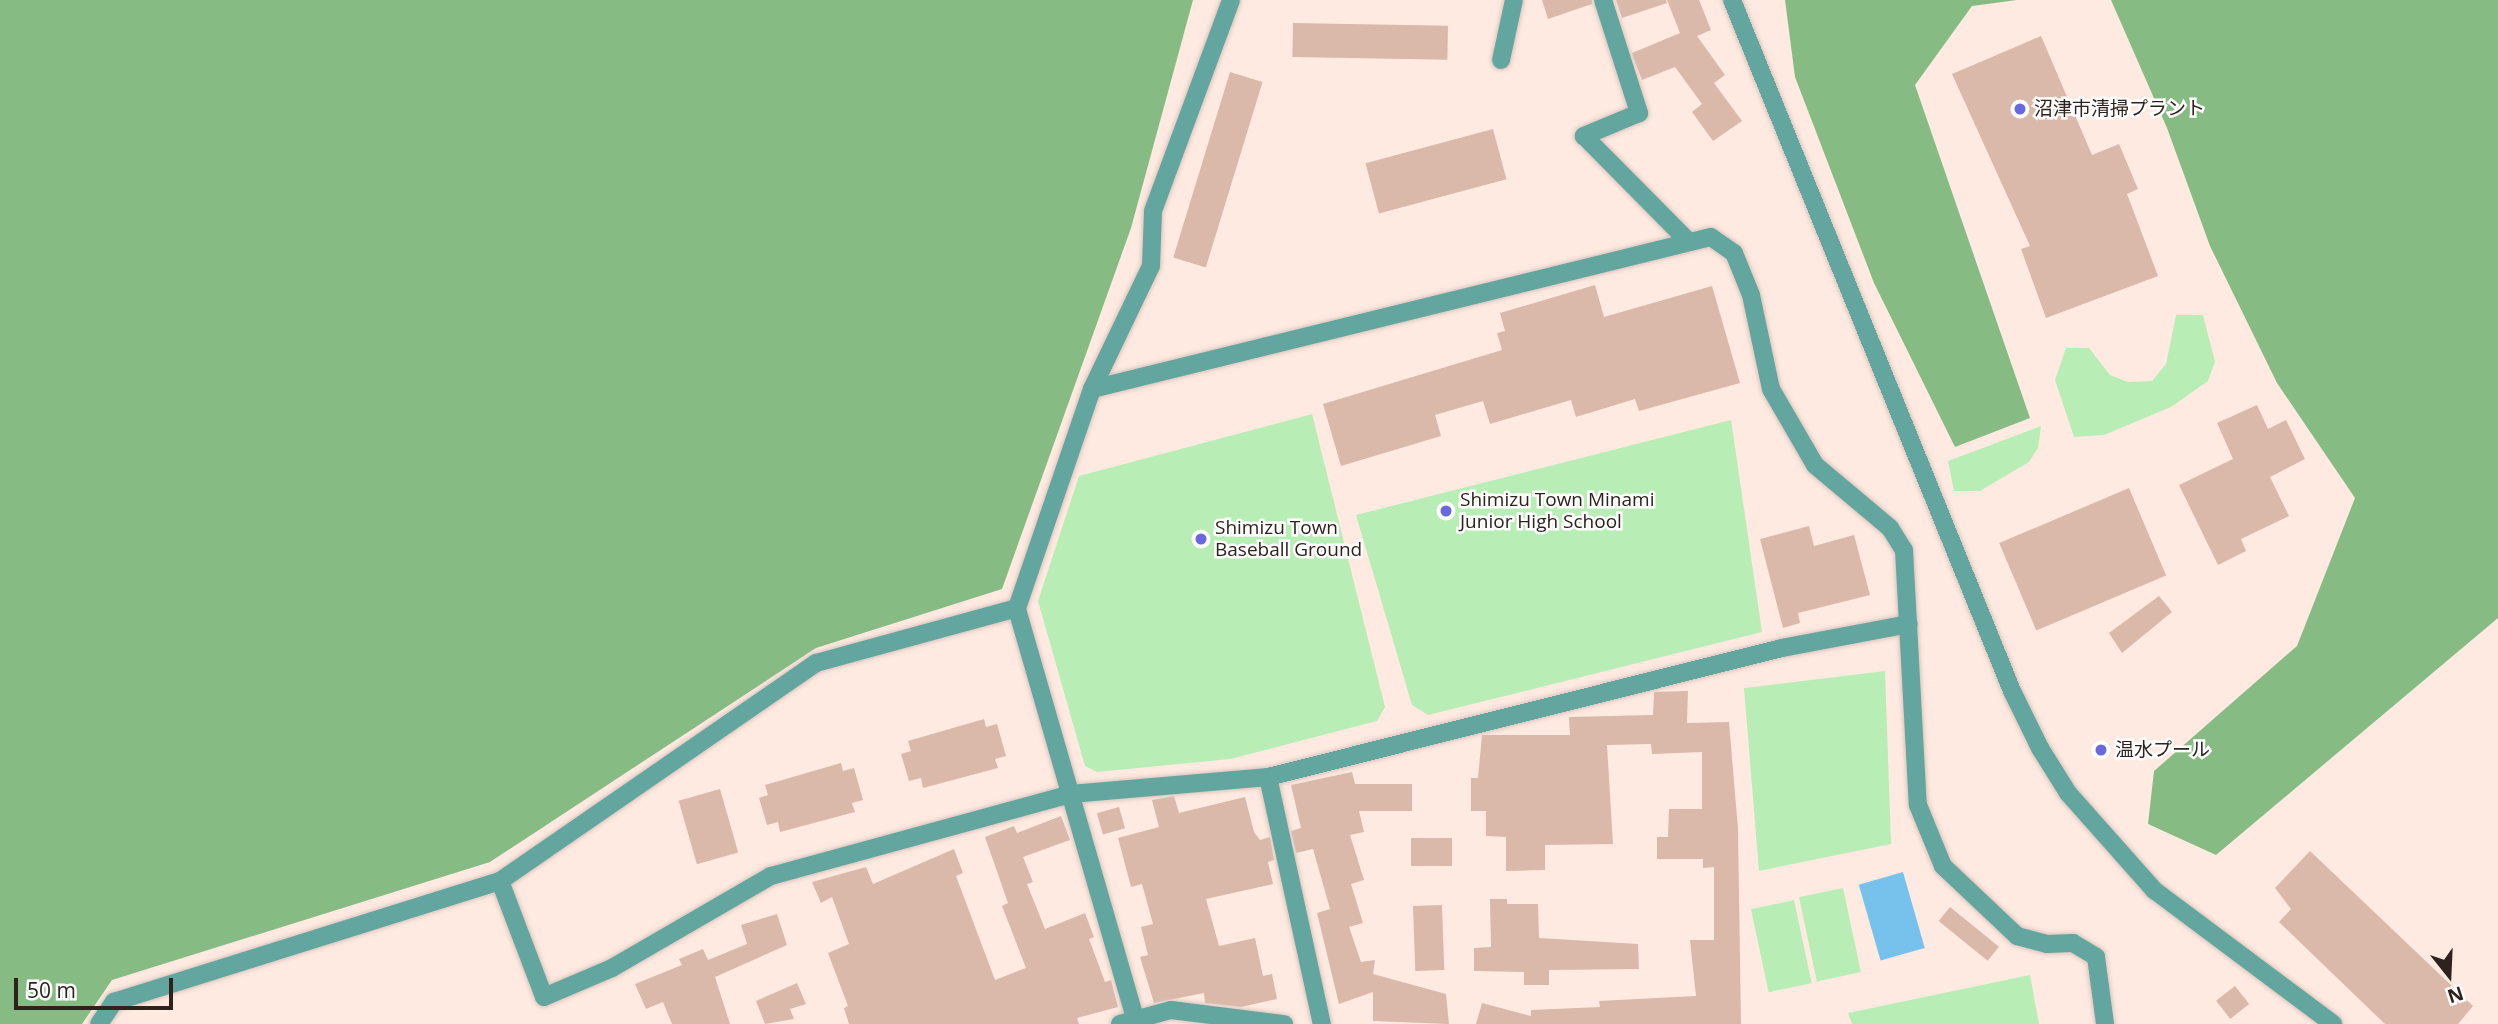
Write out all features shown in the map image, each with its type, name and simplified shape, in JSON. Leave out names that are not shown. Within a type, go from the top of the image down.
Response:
[{"type":"street","points":[[1231,0],[1153,211],[1151,266],[1092,389],[1017,608],[1070,794],[1127,1021],[1171,1010],[1284,1024]]},
{"type":"street","points":[[1502,60],[1514,0]]},
{"type":"street","points":[[1603,0],[1639,113],[1584,136],[1689,242]]},
{"type":"street","points":[[1732,0],[2012,691],[2040,748],[2077,804],[2154,890],[2333,1024]]},
{"type":"street","points":[[1092,389],[1711,237],[1734,253],[1751,295],[1771,388],[1815,466],[1890,528],[1903,550],[1918,805],[1944,866],[2017,936],[2047,944],[2073,943],[2096,957],[2105,1024]]},
{"type":"street","points":[[99,1024],[114,1002],[500,881],[816,663],[1017,608]]},
{"type":"street","points":[[500,881],[544,998],[612,968],[771,876],[1070,794],[1268,777],[1782,648],[1909,624]]},
{"type":"street","points":[[1268,777],[1322,1024]]},
{"type":"green space","points":[[0,0],[1193,0],[1131,228],[1002,589],[816,648],[490,862],[112,980],[82,1024],[0,1024]]},
{"type":"green space","points":[[1785,0],[2017,0],[1972,6],[1915,85],[2030,418],[1955,447],[1874,283],[1795,77]]},
{"type":"green space","points":[[2111,0],[2498,0],[2498,618],[2216,855],[2148,824],[2154,771],[2297,646],[2355,498],[2277,383],[2210,246],[2167,128]]},
{"type":"green space","points":[[2176,315],[2203,315],[2215,362],[2208,381],[2171,407],[2104,435],[2074,437],[2055,380],[2066,348],[2089,348],[2110,375],[2128,382],[2152,381],[2166,364]]},
{"type":"green space","name":"Shimizu Town Baseball Ground","points":[[1312,414],[1385,707],[1377,721],[1230,759],[1097,772],[1085,766],[1038,601],[1079,476]]},
{"type":"green space","points":[[1731,420],[1762,632],[1428,715],[1412,705],[1356,515]]},
{"type":"green space","points":[[2041,426],[2038,448],[2029,462],[1980,491],[1954,491],[1948,461]]},
{"type":"green space","points":[[1885,671],[1891,844],[1759,871],[1744,688]]},
{"type":"green space","points":[[1843,888],[1861,972],[1817,981],[1799,897]]},
{"type":"green space","points":[[1794,900],[1812,983],[1769,992],[1751,909]]},
{"type":"green space","points":[[2030,975],[2039,1024],[1852,1024],[1848,1013]]},
{"type":"water","points":[[1903,872],[1925,948],[1881,961],[1859,885]]},
{"type":"building","points":[[1542,0],[1592,0],[1592,4],[1548,19]]},
{"type":"building","points":[[1616,0],[1666,0],[1667,3],[1622,18]]},
{"type":"building","points":[[1667,0],[1699,0],[1711,30],[1697,36],[1725,75],[1714,83],[1742,121],[1713,141],[1692,112],[1702,104],[1675,67],[1642,80],[1633,57],[1632,53],[1680,33]]},
{"type":"building","points":[[1293,23],[1448,26],[1447,60],[1292,57]]},
{"type":"building","points":[[2041,36],[2092,155],[2119,144],[2138,189],[2127,194],[2158,276],[2046,318],[2021,249],[2030,246],[1952,74]]},
{"type":"building","points":[[1230,72],[1263,82],[1206,267],[1173,258]]},
{"type":"building","points":[[1493,129],[1506,179],[1379,213],[1365,163]]},
{"type":"building","points":[[1595,285],[1604,317],[1712,286],[1740,383],[1639,411],[1635,399],[1576,417],[1571,400],[1490,424],[1483,401],[1435,415],[1441,436],[1341,466],[1323,404],[1502,350],[1497,333],[1505,331],[1500,313]]},
{"type":"building","points":[[2257,405],[2268,429],[2286,420],[2305,459],[2270,477],[2289,516],[2241,539],[2246,551],[2218,565],[2179,485],[2233,459],[2217,423]]},
{"type":"building","points":[[2129,488],[2166,575],[2036,631],[1999,543]]},
{"type":"building","points":[[1809,526],[1814,546],[1854,535],[1870,595],[1798,613],[1800,623],[1783,628],[1760,539]]},
{"type":"building","points":[[2159,596],[2172,612],[2122,653],[2109,633]]},
{"type":"building","points":[[1688,691],[1687,723],[1729,722],[1738,829],[1741,1024],[1476,1024],[1482,1003],[1531,1016],[1531,1010],[1600,1007],[1599,1001],[1696,996],[1690,940],[1714,940],[1714,867],[1703,868],[1703,859],[1657,859],[1657,837],[1668,837],[1669,809],[1702,809],[1702,752],[1652,754],[1651,744],[1607,745],[1613,844],[1545,845],[1545,870],[1506,871],[1506,837],[1486,836],[1486,811],[1471,811],[1471,778],[1478,778],[1482,735],[1570,735],[1569,717],[1653,715],[1654,692]]},
{"type":"building","points":[[984,719],[986,727],[997,724],[1006,756],[995,759],[998,768],[923,788],[921,778],[909,781],[901,754],[911,751],[908,741]]},
{"type":"building","points":[[841,763],[843,771],[854,768],[863,800],[852,803],[855,812],[780,832],[778,822],[767,825],[759,798],[768,795],[765,785]]},
{"type":"building","points":[[1352,772],[1355,784],[1412,784],[1412,811],[1359,811],[1364,832],[1350,835],[1364,880],[1351,884],[1363,923],[1349,927],[1361,962],[1375,960],[1373,974],[1446,994],[1449,1024],[1373,1021],[1373,992],[1339,1004],[1317,913],[1330,909],[1313,849],[1296,853],[1291,831],[1301,828],[1291,785]]},
{"type":"building","points":[[720,789],[738,852],[697,864],[679,801]]},
{"type":"building","points":[[1174,796],[1179,813],[1245,797],[1254,832],[1260,840],[1270,837],[1274,860],[1268,862],[1273,884],[1206,899],[1219,946],[1255,938],[1263,976],[1272,974],[1277,999],[1241,1007],[1205,1003],[1204,993],[1154,1003],[1140,957],[1148,955],[1141,927],[1153,924],[1142,884],[1131,887],[1118,838],[1159,827],[1152,800]]},
{"type":"building","points":[[1119,807],[1125,828],[1103,834],[1097,813]]},
{"type":"building","points":[[1061,816],[1070,840],[1023,857],[1033,882],[1027,884],[1045,929],[1085,913],[1094,937],[1089,939],[1105,982],[1111,980],[1118,1007],[1077,1018],[1079,1024],[849,1024],[844,1008],[848,1006],[828,953],[849,944],[832,897],[821,903],[812,882],[866,867],[873,884],[954,849],[963,873],[956,876],[995,980],[1026,968],[1002,906],[1008,903],[985,837],[1014,826],[1017,833]]},
{"type":"building","points":[[1411,838],[1452,838],[1452,866],[1411,866]]},
{"type":"building","points":[[2310,851],[2473,1006],[2458,1024],[2385,1024],[2279,922],[2291,909],[2275,888]]},
{"type":"building","points":[[1490,899],[1507,899],[1507,904],[1538,904],[1539,938],[1638,944],[1639,969],[1549,970],[1549,985],[1524,985],[1524,972],[1474,971],[1474,948],[1491,947]]},
{"type":"building","points":[[1442,905],[1444,970],[1415,971],[1413,906]]},
{"type":"building","points":[[1950,907],[1999,947],[1988,961],[1939,921]]},
{"type":"building","points":[[777,914],[787,945],[715,977],[730,1024],[672,1024],[663,1002],[646,1009],[635,984],[682,965],[679,959],[703,949],[708,960],[747,944],[741,925]]},
{"type":"building","points":[[797,983],[806,1004],[790,1009],[794,1019],[765,1024],[756,1001]]},
{"type":"building","points":[[2235,986],[2249,1004],[2230,1019],[2216,1001]]},
{"type":"place","name":"沼津市清掃プラント","points":[[2020,109]]},
{"type":"place","name":"Shimizu Town Minami Junior High School","points":[[1446,511]]},
{"type":"place","name":"Shimizu Town Baseball Ground","points":[[1201,539]]},
{"type":"place","name":"温水プール","points":[[2101,750]]}]
